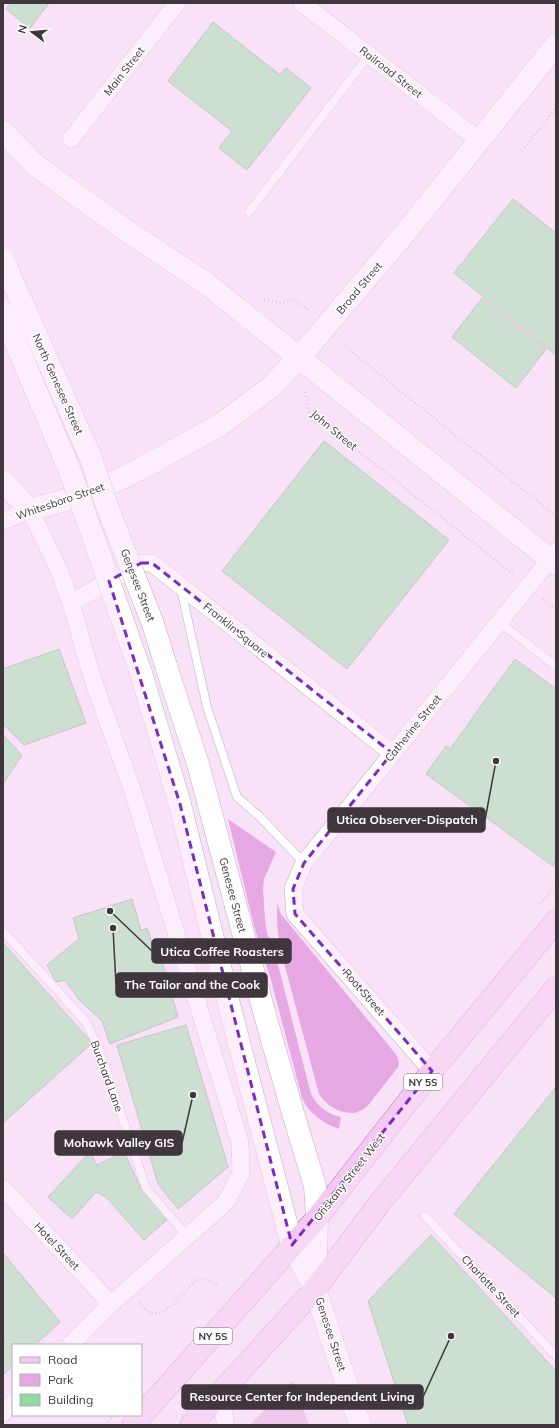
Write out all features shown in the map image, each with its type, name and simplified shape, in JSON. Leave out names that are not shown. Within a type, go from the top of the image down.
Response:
[{"type":"main road","name":"Broad Street","points":[[116,481],[220,425],[271,386],[299,358],[406,233],[556,45]]},
{"type":"main road","points":[[3,132],[35,165],[127,231],[207,284],[555,559]]},
{"type":"main road","name":"North Genesee Street","points":[[3,260],[90,456],[108,509]]},
{"type":"main road","name":"North Genesee Street","points":[[3,313],[70,471],[87,519]]},
{"type":"main road","points":[[3,481],[30,510]]},
{"type":"main road","name":"Whitesboro Street","points":[[30,510],[75,497],[116,481]]},
{"type":"main road","name":"Genesee Street","points":[[108,509],[153,624],[198,764],[268,1027],[315,1186],[317,1218],[316,1289]]},
{"type":"main road","name":"Genesee Street","points":[[87,519],[141,673],[180,804],[231,1012],[292,1245],[316,1289],[360,1425]]},
{"type":"main road","name":"Oriskany Street West","points":[[142,1415],[317,1218],[432,1071],[556,921]]},
{"type":"main road","points":[[191,1425],[316,1289],[379,1204],[556,988]]},
{"type":"main road","name":"Oriskany Street West","points":[[133,1425],[141,1416]]},
{"type":"street","name":"Main Street","points":[[71,139],[177,3]]},
{"type":"street","name":"Railroad Street","points":[[302,3],[480,141]]},
{"type":"street","name":"Whitesboro Street","points":[[3,521],[30,510]]},
{"type":"street","points":[[30,510],[59,570],[71,603],[92,677],[132,789],[240,1142],[241,1173],[226,1202],[111,1304],[71,1344]]},
{"type":"street","name":"Catherine Street","points":[[295,914],[293,889],[304,863],[528,586],[555,559]]},
{"type":"street","name":"Franklin Square","points":[[71,603],[141,563],[152,562],[392,754]]},
{"type":"street","name":"Root Street","points":[[295,914],[432,1071]]},
{"type":"street","name":"Hotel Street","points":[[3,1188],[111,1304]]},
{"type":"street","points":[[220,1393],[226,1425]]},
{"type":"street","points":[[3,1413],[12,1404]]},
{"type":"lane","points":[[249,212],[369,55]]},
{"type":"lane","points":[[180,585],[207,707],[238,797],[259,816],[304,863]]},
{"type":"lane","points":[[499,622],[556,666]]},
{"type":"lane","name":"Burchard Lane","points":[[3,931],[86,1022],[100,1050],[146,1188],[187,1236]]},
{"type":"lane","name":"Charlotte Street","points":[[425,1216],[556,1356]]},
{"type":"path","points":[[522,151],[556,108]]},
{"type":"path","name":"John Street","points":[[299,358],[309,412],[528,586],[556,610]]},
{"type":"path","points":[[139,1303],[150,1313],[158,1314],[167,1310],[195,1280],[204,1279],[219,1286]]},
{"type":"path","points":[[105,1425],[113,1416]]},
{"type":"highlighted area","points":[[141,563],[152,563],[392,753],[304,863],[293,889],[295,914],[432,1071],[292,1245],[180,804],[109,581]]},
{"type":"green space","points":[[228,819],[276,852],[264,879],[263,889],[267,933],[275,953],[311,1094],[323,1109],[331,1114],[341,1117],[339,1129],[327,1124],[317,1117],[308,1109],[302,1098],[271,980],[254,926]]},
{"type":"green space","points":[[277,903],[281,914],[398,1058],[399,1066],[370,1103],[360,1111],[347,1113],[340,1111],[328,1104],[319,1094],[279,944]]},
{"type":"green space","points":[[293,1381],[309,1425],[250,1425]]},
{"type":"building","points":[[11,3],[49,3],[30,28],[6,9]]},
{"type":"building","points":[[213,22],[280,75],[286,68],[311,88],[247,170],[219,148],[232,131],[168,81]]},
{"type":"building","points":[[513,199],[556,233],[556,355],[454,273]]},
{"type":"building","points":[[482,298],[546,349],[516,388],[452,337]]},
{"type":"building","points":[[324,441],[449,540],[347,669],[222,571]]},
{"type":"building","points":[[59,649],[86,723],[24,745],[3,724],[3,669]]},
{"type":"building","points":[[515,659],[556,689],[556,861],[553,866],[426,774],[446,746],[450,749]]},
{"type":"building","points":[[3,735],[22,755],[3,784]]},
{"type":"building","points":[[132,899],[141,930],[147,928],[156,954],[160,954],[178,1017],[110,1044],[102,1021],[79,1000],[65,980],[56,982],[47,965],[79,939],[73,918]]},
{"type":"building","points":[[3,943],[92,1043],[3,1123]]},
{"type":"building","points":[[186,1025],[228,1167],[178,1209],[158,1184],[117,1045]]},
{"type":"building","points":[[556,1087],[556,1298],[454,1214]]},
{"type":"building","points":[[90,1152],[97,1165],[124,1152],[139,1184],[169,1218],[144,1240],[106,1197],[96,1192],[72,1219],[48,1197]]},
{"type":"building","points":[[431,1235],[556,1371],[556,1425],[408,1425],[368,1301]]},
{"type":"building","points":[[3,1253],[60,1322],[36,1344],[12,1344],[12,1366],[3,1375],[3,1340],[5,1338],[3,1336]]},
{"type":"place","name":"Utica Observer-Dispatch","points":[[496,761]]},
{"type":"place","name":"Utica Coffee Roasters","points":[[110,911]]},
{"type":"place","name":"The Tailor and the Cook","points":[[113,928]]},
{"type":"place","name":"Mohawk Valley GIS","points":[[193,1095]]},
{"type":"place","name":"Resource Center for Independent Living","points":[[451,1336]]}]
